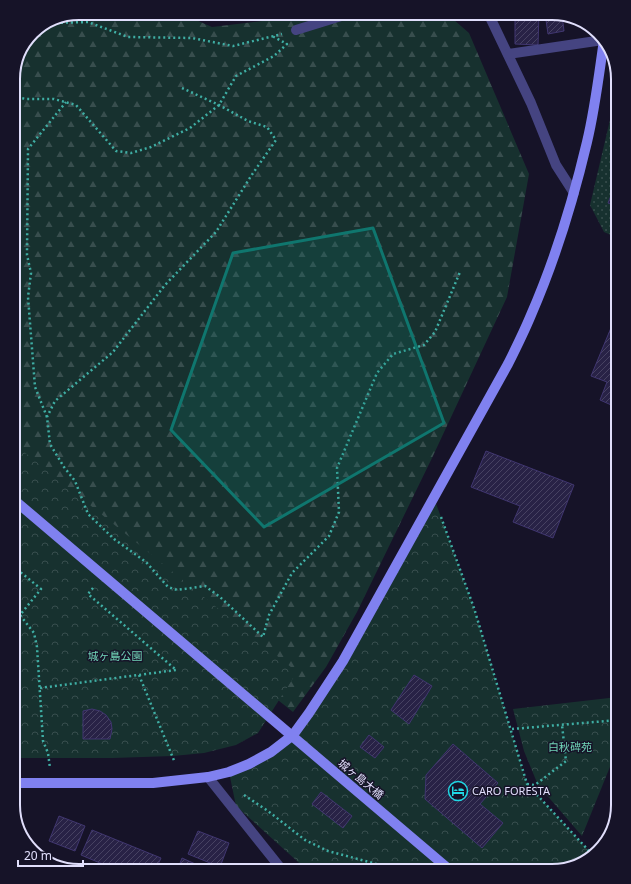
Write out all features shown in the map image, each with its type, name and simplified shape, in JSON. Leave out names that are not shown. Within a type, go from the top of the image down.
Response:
[{"type":"street","points":[[296,30],[328,20]]},
{"type":"street","points":[[491,20],[531,103],[556,165],[574,193]]},
{"type":"street","points":[[508,54],[597,41]]},
{"type":"street","points":[[20,783],[153,783],[208,777],[229,772],[249,764],[271,752],[293,735],[343,661],[386,581],[508,364],[532,314],[557,246],[574,193],[587,141],[602,48]]},
{"type":"street","name":"城ヶ島大橋","points":[[20,505],[443,864]]},
{"type":"street","points":[[208,777],[277,864]]},
{"type":"path","points":[[59,24],[88,22],[128,37],[192,38],[233,46],[296,30]]},
{"type":"path","points":[[20,98],[54,99],[76,105],[116,151],[131,153],[151,147],[190,128],[219,104],[236,76],[274,56],[287,44],[272,36]]},
{"type":"path","points":[[47,417],[56,401],[113,352],[165,285],[216,232],[251,176],[276,140],[267,127],[248,121],[219,104],[182,88]]},
{"type":"path","points":[[66,102],[28,149],[26,255],[31,273],[28,297],[35,387],[47,417],[50,444],[64,467],[75,481],[88,514],[114,539],[146,562],[168,587],[177,590],[205,586],[220,596],[263,638],[269,615],[292,573],[329,536],[339,512],[337,468],[377,373],[393,354],[424,345],[435,332],[460,272]]},
{"type":"path","points":[[434,498],[474,608],[512,729],[527,784],[589,851]]},
{"type":"path","points":[[20,572],[41,590],[20,615],[34,633],[37,647],[43,741],[48,753],[53,782]]},
{"type":"path","points":[[40,688],[176,670],[88,594],[95,585]]},
{"type":"path","points":[[139,675],[175,763]]},
{"type":"path","points":[[512,729],[611,721]]},
{"type":"path","points":[[527,784],[535,785],[566,761],[562,725]]},
{"type":"path","points":[[229,772],[236,789],[268,811],[305,840],[328,851],[377,864]]},
{"type":"highlighted area","points":[[373,228],[444,423],[264,527],[171,430],[233,253]]},
{"type":"green space","points":[[79,20],[196,20],[212,27],[271,20],[454,20],[469,33],[529,174],[507,297],[432,458],[357,612],[326,667],[293,712],[137,588],[20,485],[20,75],[26,53],[32,43],[50,28],[60,23]]},
{"type":"green space","points":[[611,116],[611,235],[604,232],[590,205]]},
{"type":"green space","name":"城ヶ島公園","points":[[20,449],[297,672],[258,733],[236,745],[204,753],[173,756],[112,758],[20,758]]},
{"type":"green space","points":[[434,498],[474,608],[527,784],[589,851],[575,860],[552,864],[300,864],[236,806],[229,772],[271,752],[309,713]]},
{"type":"green space","name":"白秋碑苑","points":[[611,698],[611,764],[582,836],[538,785],[524,751],[513,709]]},
{"type":"building","points":[[515,20],[539,20],[538,45],[515,44]]},
{"type":"building","points":[[546,20],[563,21],[564,31],[548,34]]},
{"type":"building","points":[[611,196],[611,204],[608,203]]},
{"type":"building","points":[[611,328],[611,405],[600,400],[607,382],[591,376]]},
{"type":"building","points":[[486,451],[574,485],[553,538],[513,522],[520,506],[471,487]]},
{"type":"building","points":[[414,675],[432,686],[409,724],[391,710]]},
{"type":"building","points":[[92,709],[100,711],[106,715],[111,722],[112,729],[110,739],[83,739],[83,711]]},
{"type":"building","points":[[369,735],[384,747],[375,758],[360,747]]},
{"type":"building","name":"CARO FORESTA","points":[[453,744],[498,783],[480,804],[503,823],[482,848],[425,799],[426,775]]},
{"type":"building","points":[[321,792],[352,816],[343,828],[312,804]]},
{"type":"building","points":[[59,816],[85,826],[75,851],[49,841]]},
{"type":"building","points":[[92,830],[161,858],[158,864],[102,864],[81,855]]},
{"type":"building","points":[[198,831],[229,843],[221,864],[213,864],[188,854]]},
{"type":"building","points":[[182,858],[195,864],[180,864]]},
{"type":"place","name":"CARO FORESTA","points":[[458,791]]}]
